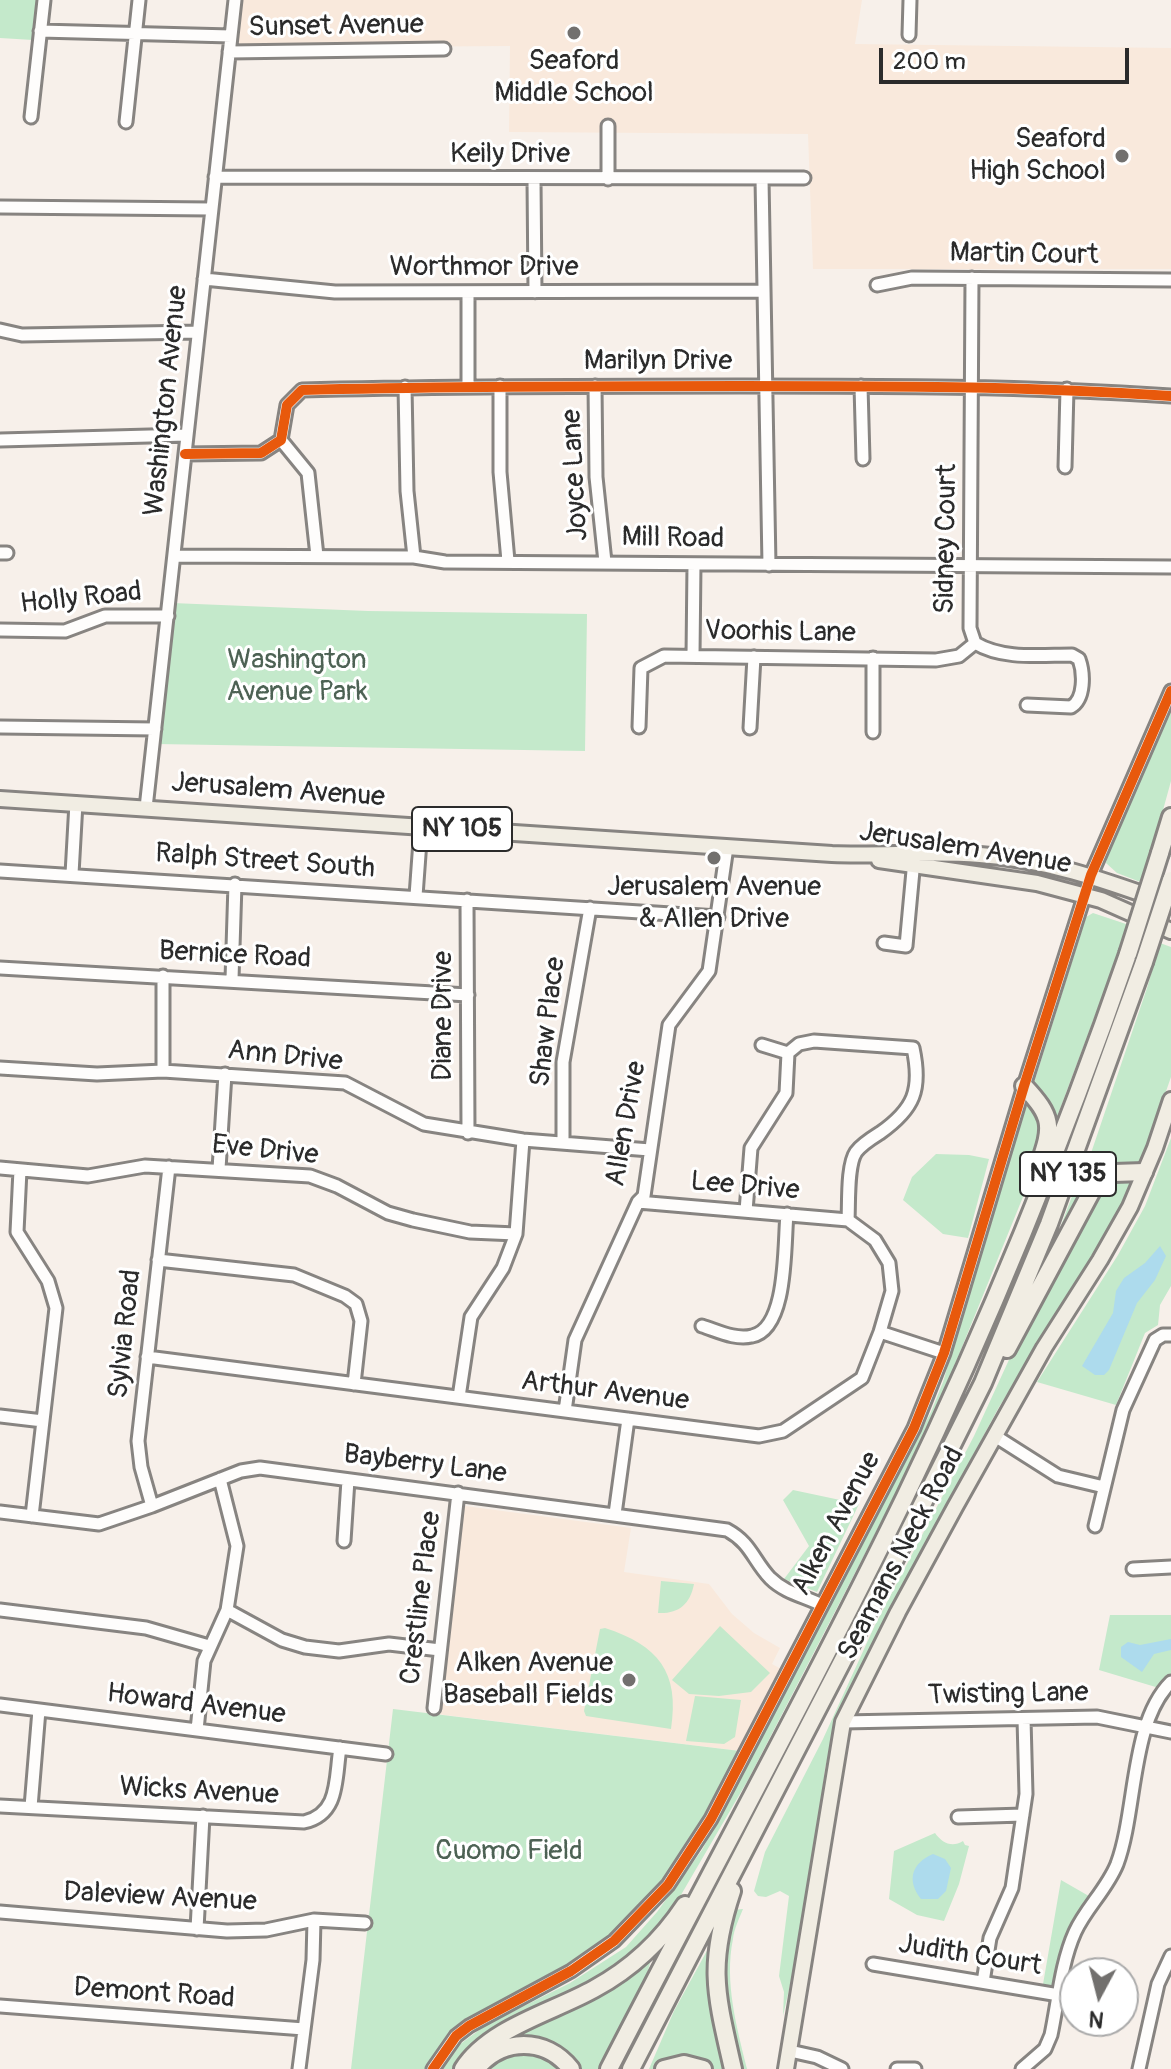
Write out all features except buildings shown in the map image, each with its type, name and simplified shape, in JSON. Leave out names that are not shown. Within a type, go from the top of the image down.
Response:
[{"type":"highway","name":"NY 135","points":[[609,2069],[904,1498],[1000,1288],[1074,1105],[1128,954],[1171,817]]},
{"type":"highway","name":"NY 135","points":[[631,2069],[983,1383],[1049,1224],[1097,1096],[1171,880]]},
{"type":"highway","points":[[1000,1288],[1050,1128],[1043,1106],[1024,1086]]},
{"type":"highway","points":[[983,1383],[1002,1359],[1095,1185],[1114,1173],[1144,1172]]},
{"type":"highway","points":[[463,2069],[474,2054],[500,2035],[592,1990],[633,1963],[674,1920],[732,1834]]},
{"type":"highway","points":[[733,2069],[718,2001],[715,1959],[724,1916],[748,1842]]},
{"type":"highway","points":[[476,2069],[483,2060],[500,2049],[530,2044],[544,2047],[560,2056],[571,2069]]},
{"type":"highway","points":[[664,2069],[684,2064],[703,2069]]},
{"type":"main road","name":"Jerusalem Avenue","points":[[0,799],[839,854],[915,858],[983,855],[1030,861],[1091,875],[1171,904]]},
{"type":"main road","name":"Jerusalem Avenue","points":[[915,858],[1084,895],[1171,931]]},
{"type":"main road","name":"Seamans Neck Road","points":[[786,2069],[843,1722],[898,1612],[1044,1348],[1130,1207],[1171,1100]]},
{"type":"street","points":[[31,117],[44,0]]},
{"type":"street","points":[[126,122],[139,0]]},
{"type":"street","name":"Washington Avenue","points":[[146,808],[235,0]]},
{"type":"street","points":[[909,35],[910,0]]},
{"type":"street","points":[[40,31],[231,36]]},
{"type":"street","name":"Sunset Avenue","points":[[229,52],[444,49]]},
{"type":"street","points":[[608,126],[608,179]]},
{"type":"street","name":"Keily Drive","points":[[215,177],[534,180],[804,178]]},
{"type":"street","points":[[762,179],[769,565]]},
{"type":"street","points":[[534,180],[535,292]]},
{"type":"street","points":[[0,207],[211,209]]},
{"type":"street","name":"Martin Court","points":[[877,285],[912,278],[1171,280]]},
{"type":"street","name":"Sidney Court","points":[[972,278],[970,628],[975,643],[986,649],[1004,654],[1072,655],[1079,659],[1082,666],[1081,698],[1077,704],[1071,707],[1027,705]]},
{"type":"street","name":"Worthmor Drive","points":[[204,279],[335,292],[764,291]]},
{"type":"street","points":[[468,292],[468,386]]},
{"type":"street","points":[[0,330],[22,335],[198,332]]},
{"type":"street","name":"Marilyn Drive","points":[[281,440],[287,405],[302,390],[468,386],[972,386],[1171,396]]},
{"type":"street","points":[[500,386],[500,472],[508,561]]},
{"type":"street","name":"Joyce Lane","points":[[595,386],[596,477],[605,562]]},
{"type":"street","points":[[861,386],[863,459]]},
{"type":"street","points":[[405,387],[407,491],[414,557]]},
{"type":"street","points":[[1065,467],[1067,389]]},
{"type":"street","points":[[0,440],[187,435]]},
{"type":"street","points":[[185,454],[261,453],[281,440],[308,473],[317,556]]},
{"type":"street","name":"Mill Road","points":[[174,556],[414,557],[445,562],[1171,567]]},
{"type":"street","points":[[693,656],[694,564]]},
{"type":"street","name":"Holly Road","points":[[0,630],[65,631],[105,616],[168,616]]},
{"type":"street","name":"Voorhis Lane","points":[[639,727],[641,668],[664,656],[936,660],[959,656],[975,643]]},
{"type":"street","points":[[750,728],[754,657]]},
{"type":"street","points":[[873,658],[873,732]]},
{"type":"street","points":[[1091,875],[1171,691]]},
{"type":"street","points":[[0,727],[155,729]]},
{"type":"street","points":[[72,874],[76,803]]},
{"type":"street","points":[[416,896],[421,827]]},
{"type":"street","name":"Allen Drive","points":[[565,1411],[575,1340],[638,1202],[644,1196],[669,1025],[709,971],[727,847]]},
{"type":"street","points":[[884,943],[906,946],[915,858]]},
{"type":"street","name":"Ralph Street South","points":[[0,871],[718,917]]},
{"type":"street","name":"Alken Avenue","points":[[433,2069],[456,2036],[469,2026],[595,1956],[632,1925],[668,1885],[710,1821],[914,1428],[944,1353],[1091,875]]},
{"type":"street","points":[[232,979],[235,884]]},
{"type":"street","name":"Diane Drive","points":[[467,900],[468,1133]]},
{"type":"street","name":"Shaw Place","points":[[563,1142],[563,1062],[590,908]]},
{"type":"street","name":"Bernice Road","points":[[0,968],[468,995]]},
{"type":"street","points":[[163,976],[163,1071]]},
{"type":"street","points":[[746,1211],[751,1148],[786,1093],[788,1053],[799,1044],[814,1041],[913,1048],[916,1063],[913,1101],[904,1115],[853,1155],[848,1220]]},
{"type":"street","points":[[762,1045],[788,1053]]},
{"type":"street","name":"Ann Drive","points":[[0,1068],[97,1074],[163,1071],[345,1083],[424,1124],[523,1140],[650,1150]]},
{"type":"street","points":[[219,1169],[225,1074]]},
{"type":"street","points":[[459,1397],[471,1317],[503,1268],[516,1234],[523,1140]]},
{"type":"street","name":"Eve Drive","points":[[0,1168],[88,1176],[145,1166],[310,1176],[400,1216],[470,1232],[516,1234]]},
{"type":"street","name":"Sylvia Road","points":[[152,1506],[141,1467],[138,1441],[169,1167]]},
{"type":"street","points":[[20,1170],[17,1232],[48,1281],[56,1308],[32,1516]]},
{"type":"street","name":"Lee Drive","points":[[638,1202],[848,1220]]},
{"type":"street","points":[[702,1326],[736,1337],[755,1336],[769,1325],[779,1306],[787,1214]]},
{"type":"street","name":"Arthur Avenue","points":[[147,1357],[759,1436],[783,1431],[862,1378],[892,1291],[889,1263],[875,1240],[848,1220]]},
{"type":"street","points":[[158,1260],[294,1275],[345,1296],[356,1304],[361,1321],[354,1384]]},
{"type":"street","points":[[880,1332],[944,1353]]},
{"type":"street","points":[[1095,1526],[1123,1410],[1155,1340],[1171,1335]]},
{"type":"street","points":[[0,1416],[43,1421]]},
{"type":"street","points":[[615,1514],[628,1419]]},
{"type":"street","points":[[995,1436],[1058,1476],[1104,1487]]},
{"type":"street","name":"Bayberry Lane","points":[[0,1512],[99,1524],[241,1471],[260,1468],[727,1530],[747,1544],[772,1581],[787,1591],[822,1605]]},
{"type":"street","points":[[197,1730],[202,1674],[209,1646],[227,1610],[237,1546],[220,1479]]},
{"type":"street","points":[[344,1541],[348,1480]]},
{"type":"street","name":"Crestline Place","points":[[434,1708],[458,1493]]},
{"type":"street","points":[[1133,1569],[1171,1567]]},
{"type":"street","points":[[0,1610],[146,1628],[209,1646]]},
{"type":"street","points":[[227,1610],[282,1640],[305,1647],[339,1651],[389,1644],[440,1650]]},
{"type":"street","points":[[1067,1957],[1076,1930],[1117,1863],[1147,1726],[1158,1698],[1171,1682]]},
{"type":"street","name":"Howard Avenue","points":[[0,1705],[386,1754]]},
{"type":"street","points":[[31,1807],[39,1710]]},
{"type":"street","name":"Twisting Lane","points":[[843,1722],[1097,1717],[1171,1732]]},
{"type":"street","points":[[983,1982],[990,1938],[1012,1888],[1026,1794],[1024,1719]]},
{"type":"street","name":"Wicks Avenue","points":[[0,1806],[304,1822],[316,1819],[326,1811],[332,1799],[340,1748]]},
{"type":"street","points":[[958,1817],[1023,1815]]},
{"type":"street","points":[[197,1929],[203,1816]]},
{"type":"street","name":"Daleview Avenue","points":[[0,1912],[254,1931],[314,1920],[365,1923]]},
{"type":"street","points":[[299,2069],[313,1960],[314,1920]]},
{"type":"street","points":[[1139,2069],[1158,1984],[1171,1956]]},
{"type":"street","name":"Judith Court","points":[[873,1964],[1059,1995]]},
{"type":"street","points":[[1022,2069],[1045,2049],[1059,1995]]},
{"type":"street","name":"Demont Road","points":[[0,2006],[304,2029]]},
{"type":"street","points":[[790,2051],[817,2057],[842,2069]]},
{"type":"street","points":[[897,2069],[915,2069]]},
{"type":"shaded area","points":[[239,0],[862,0],[855,44],[1171,48],[1171,269],[813,269],[808,134],[509,132],[510,46],[233,48]]},
{"type":"shaded area","points":[[465,1506],[631,1528],[624,1572],[709,1584],[732,1614],[754,1633],[780,1648],[772,1664],[783,1670],[740,1751],[437,1714]]},
{"type":"green space","points":[[0,0],[37,0],[33,40],[0,38]]},
{"type":"green space","name":"Washington Avenue Park","points":[[172,603],[368,611],[587,614],[585,751],[156,744]]},
{"type":"green space","points":[[1171,710],[1171,781],[1143,883],[1117,873],[1106,863]]},
{"type":"green space","points":[[1093,913],[1129,925],[1054,1125],[1033,1086],[1086,917]]},
{"type":"green space","points":[[1160,943],[1171,947],[1171,1077],[1141,1163],[1137,1167],[1110,1169],[1051,1252],[1086,1159],[1089,1159]]},
{"type":"green space","points":[[1028,1106],[1040,1110],[1042,1150],[947,1384],[887,1511],[748,1780],[678,1900],[652,1939],[604,1978],[457,2069],[441,2069],[459,2045],[486,2025],[570,1983],[626,1947],[657,1912],[702,1850],[931,1412],[943,1382],[1024,1108]]},
{"type":"green space","points":[[1171,1138],[1171,1286],[1160,1305],[1158,1325],[1145,1333],[1116,1405],[1037,1382],[1118,1255],[1145,1206]]},
{"type":"green space","points":[[936,1154],[989,1159],[968,1238],[943,1234],[903,1200],[912,1177]]},
{"type":"green space","points":[[1128,1179],[1131,1186],[1097,1252],[999,1407],[897,1596],[836,1721],[825,1769],[808,1905],[783,2016],[784,1992],[779,1976],[789,1896],[780,1891],[766,1897],[758,1896],[754,1891],[765,1852],[823,1739],[875,1625],[1098,1189],[1109,1181]]},
{"type":"green space","points":[[793,1490],[859,1504],[817,1592],[784,1579],[809,1546],[783,1500]]},
{"type":"green space","points":[[661,1581],[694,1584],[690,1598],[677,1610],[658,1613]]},
{"type":"green space","points":[[1110,1615],[1171,1615],[1171,1675],[1159,1688],[1099,1670]]},
{"type":"green space","points":[[720,1626],[770,1673],[751,1692],[719,1696],[689,1694],[672,1680]]},
{"type":"green space","name":"Alken Avenue Baseball Fields","points":[[605,1628],[639,1643],[652,1652],[661,1664],[672,1692],[671,1729],[586,1716],[584,1711],[600,1629]]},
{"type":"green space","points":[[695,1696],[741,1700],[735,1737],[724,1744],[686,1741]]},
{"type":"green space","name":"Cuomo Field","points":[[393,1709],[740,1751],[705,1817],[663,1882],[593,1952],[467,2022],[429,2069],[351,2069]]},
{"type":"green space","points":[[935,1833],[948,1843],[963,1841],[969,1846],[959,1884],[944,1921],[917,1915],[889,1899],[894,1851]]},
{"type":"green space","points":[[1061,1880],[1094,1899],[1075,1927],[1067,1957],[1059,1957],[1058,1992],[1042,1990]]},
{"type":"green space","points":[[743,1909],[734,1935],[730,1972],[733,2005],[747,2069],[737,2069],[719,1969],[732,1910]]},
{"type":"green space","points":[[715,1936],[728,2069],[649,2069],[674,2011]]},
{"type":"green space","points":[[652,1956],[647,1974],[599,2069],[574,2069],[514,2039],[512,2035],[624,1980]]},
{"type":"green space","points":[[514,2050],[537,2051],[562,2069],[482,2069]]},
{"type":"water","points":[[1160,1246],[1166,1256],[1155,1280],[1137,1303],[1109,1370],[1104,1375],[1095,1375],[1082,1366],[1113,1313],[1116,1291],[1124,1278],[1145,1263]]},
{"type":"water","points":[[1171,1639],[1171,1650],[1154,1654],[1142,1672],[1121,1657],[1121,1647],[1128,1642],[1140,1645]]},
{"type":"water","points":[[933,1854],[945,1859],[951,1868],[946,1891],[938,1899],[921,1899],[914,1885],[914,1873],[920,1862]]},
{"type":"cycle path","points":[[185,454],[261,453],[281,440],[287,405],[302,390],[521,386],[902,387],[1171,396]]},
{"type":"cycle path","points":[[433,2069],[456,2036],[469,2026],[571,1971],[614,1941],[668,1885],[711,1819],[914,1428],[944,1353],[1091,875],[1171,691]]},
{"type":"place","name":"Seaford Middle School","points":[[574,33]]},
{"type":"place","name":"Seaford High School","points":[[1122,156]]},
{"type":"place","name":"Jerusalem Avenue & Allen Drive","points":[[714,858]]},
{"type":"place","name":"Alken Avenue Baseball Fields","points":[[629,1680]]}]
